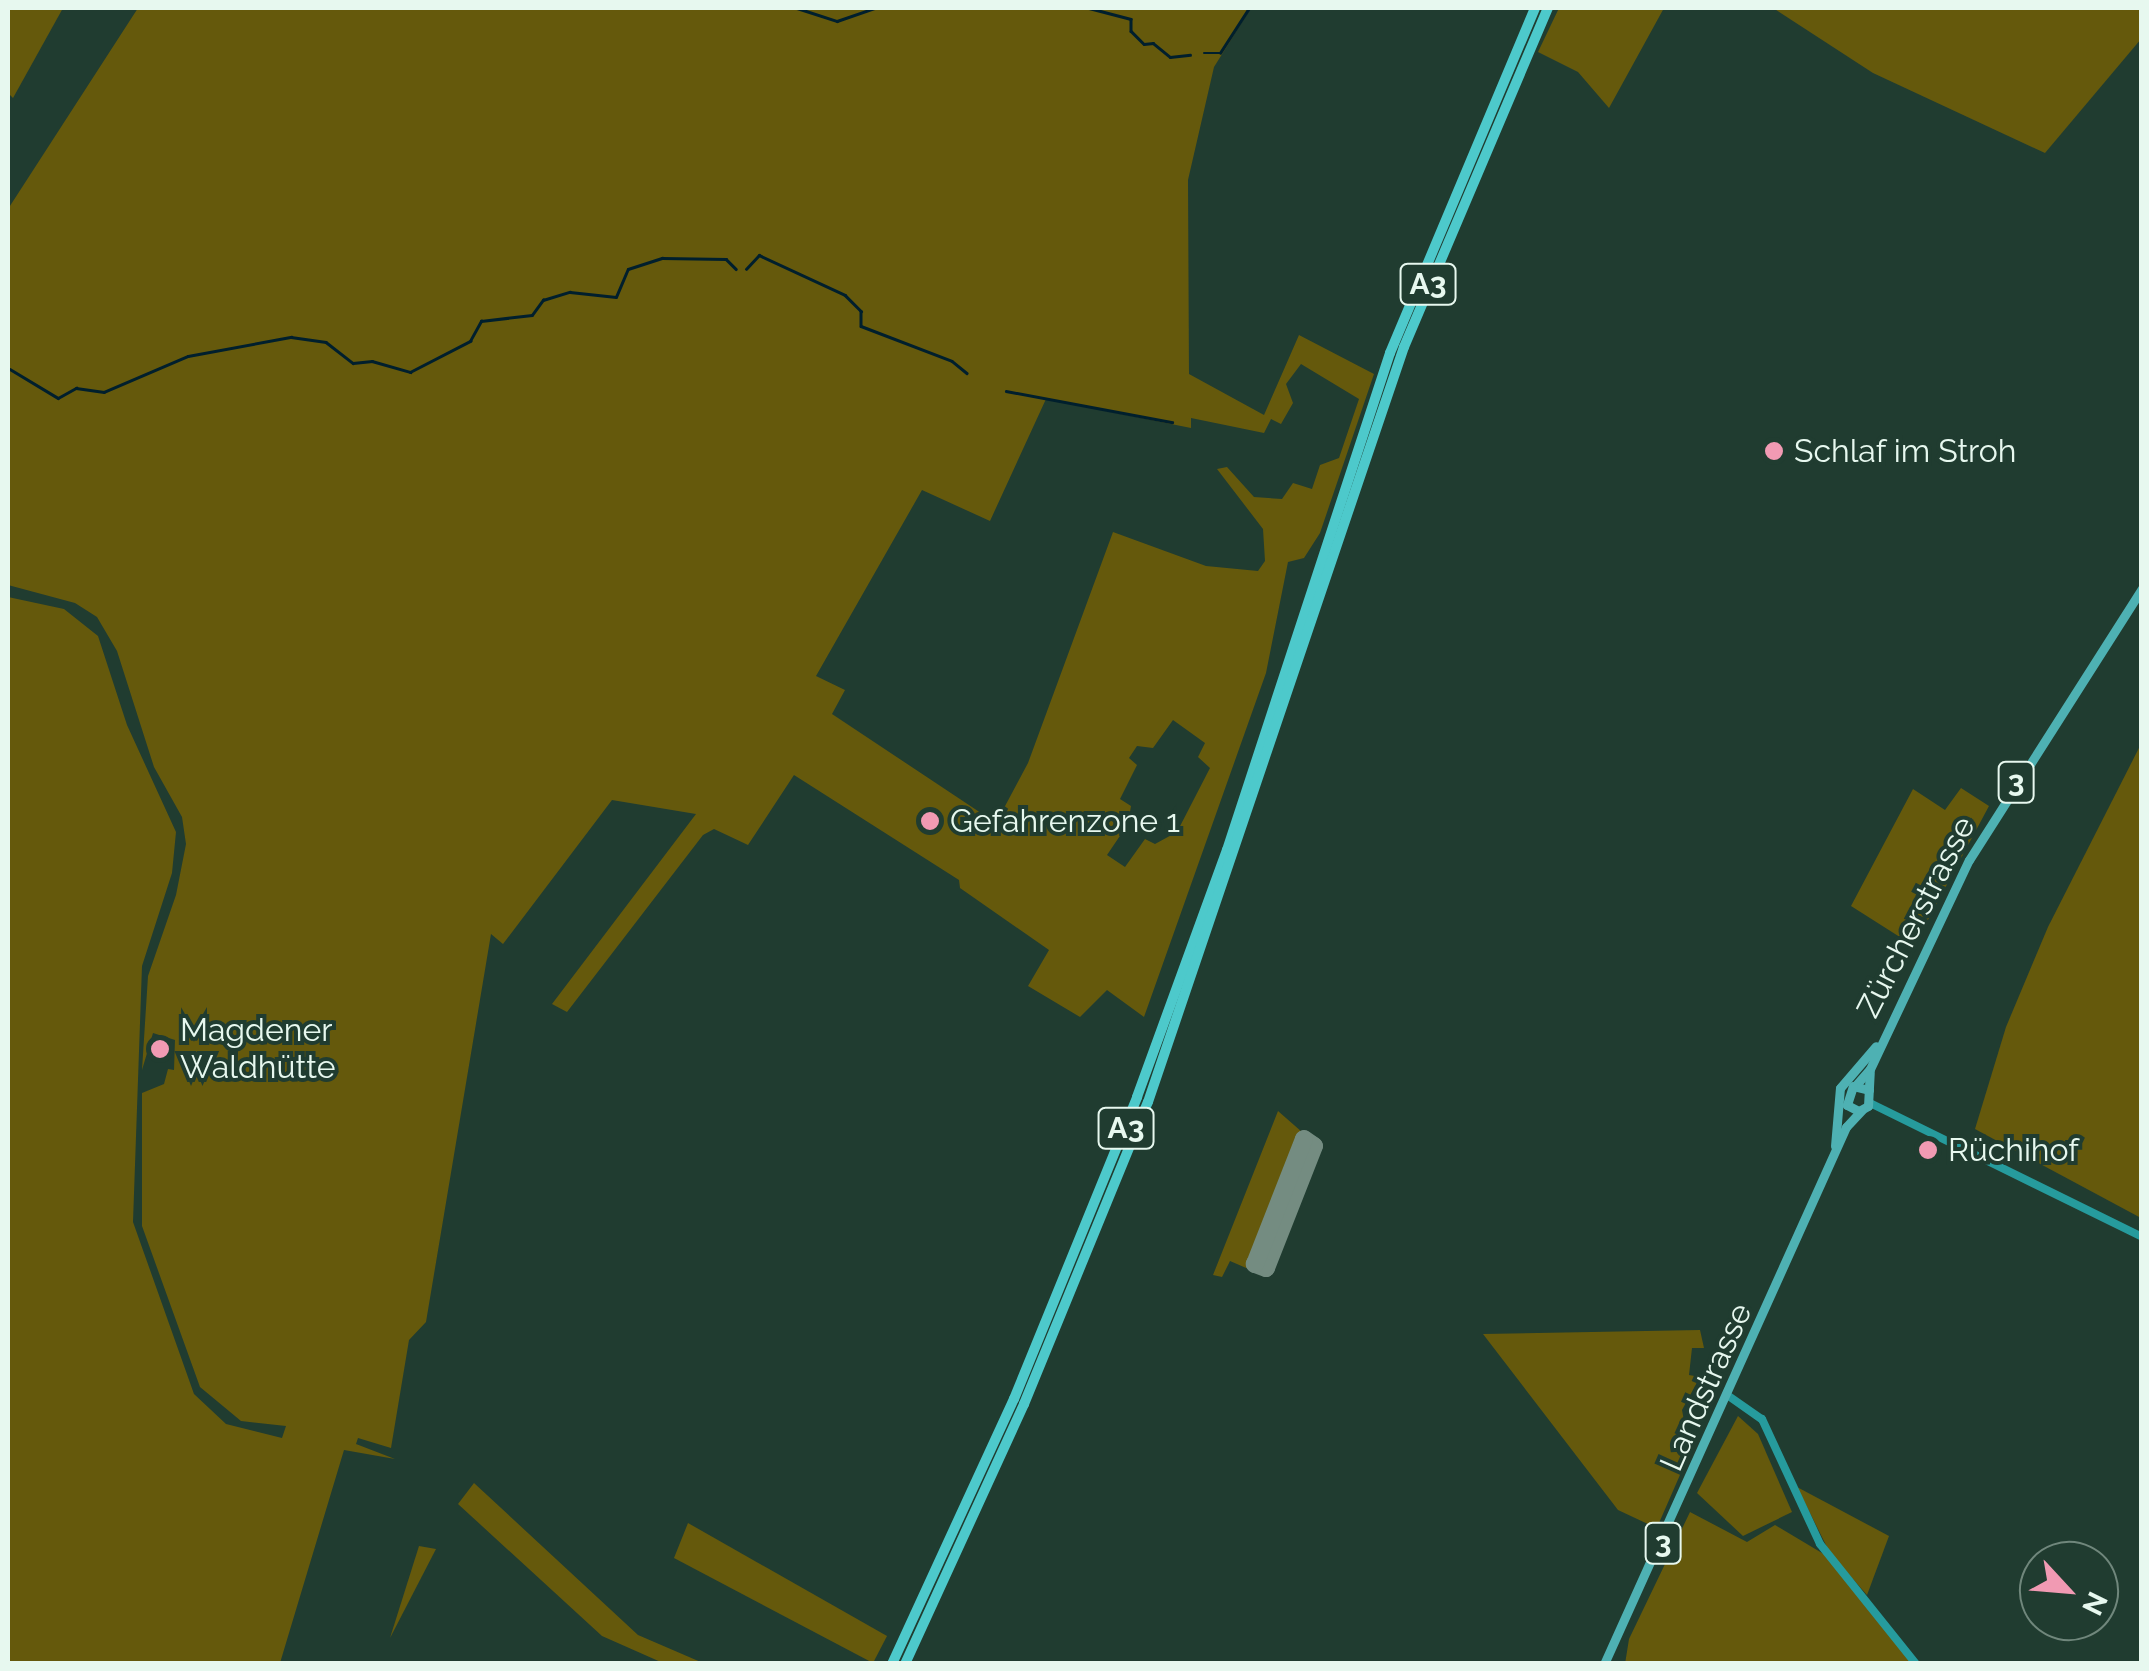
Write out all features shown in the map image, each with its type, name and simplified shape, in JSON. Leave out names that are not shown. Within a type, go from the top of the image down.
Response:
[{"type":"highway","name":"A3","points":[[892,1664],[1014,1399],[1125,1128],[1227,850],[1416,284],[1535,8]]},
{"type":"highway","name":"A3","points":[[905,1664],[1024,1404],[1136,1133],[1234,864],[1322,572],[1440,252],[1548,8]]},
{"type":"main road","name":"Zürcherstrasse","points":[[1848,1104],[1846,1094],[1870,1069],[1969,860],[2142,588]]},
{"type":"main road","points":[[1832,1159],[1840,1088],[1884,1036]]},
{"type":"main road","name":"Zürcherstrasse","points":[[1866,1107],[1870,1069]]},
{"type":"main road","points":[[1856,1085],[1869,1090]]},
{"type":"main road","points":[[1848,1104],[1866,1107]]},
{"type":"main road","name":"Landstrasse","points":[[1604,1664],[1730,1397],[1846,1127],[1848,1104]]},
{"type":"main road","name":"Landstrasse","points":[[1846,1127],[1866,1107]]},
{"type":"street","points":[[1866,1107],[2142,1237]]},
{"type":"street","points":[[1730,1397],[1762,1419],[1827,1556],[1916,1664]]},
{"type":"shaded area","points":[[8,8],[63,8],[13,98],[8,93]]},
{"type":"shaded area","points":[[138,8],[1251,8],[1214,67],[1188,180],[1189,374],[1264,415],[1299,335],[1374,374],[1320,533],[1304,558],[1288,562],[1266,673],[1144,1017],[1107,990],[1080,1017],[1028,986],[1049,950],[960,888],[959,880],[794,775],[748,845],[714,829],[703,835],[567,1012],[552,1004],[696,814],[612,800],[503,944],[491,934],[426,1322],[409,1340],[391,1448],[358,1438],[356,1444],[395,1459],[344,1450],[280,1663],[8,1663],[8,597],[64,609],[98,636],[127,725],[176,832],[172,873],[142,966],[133,1222],[194,1394],[226,1424],[282,1438],[286,1426],[241,1421],[200,1387],[142,1226],[142,1093],[164,1084],[168,1069],[174,1070],[175,1040],[153,1033],[142,1070],[148,976],[176,895],[186,844],[182,817],[154,767],[117,651],[97,617],[75,603],[8,585],[8,209]],"holes":[[[1301,364],[1359,399],[1339,458],[1320,465],[1312,489],[1293,483],[1282,499],[1254,497],[1227,467],[1217,469],[1263,529],[1265,561],[1258,571],[1206,566],[1113,532],[1028,763],[996,823],[832,714],[845,690],[816,676],[922,490],[990,521],[1046,399],[1191,428],[1191,418],[1264,433],[1271,419],[1281,424],[1293,403],[1286,384]],[[1173,720],[1205,743],[1198,757],[1210,768],[1177,832],[1155,844],[1145,839],[1125,867],[1107,855],[1128,824],[1131,806],[1120,799],[1137,765],[1129,758],[1137,746],[1153,748]]]},
{"type":"shaded area","points":[[1559,8],[1664,8],[1609,108],[1578,72],[1538,52]]},
{"type":"shaded area","points":[[1773,8],[2141,8],[2141,39],[2045,153],[1873,73]]},
{"type":"shaded area","points":[[2141,744],[2142,1218],[1975,1129],[2006,1027],[2048,927]]},
{"type":"shaded area","points":[[1961,788],[1989,806],[1914,946],[1851,906],[1913,789],[1945,810]]},
{"type":"shaded area","points":[[1278,1111],[1318,1146],[1267,1277],[1230,1261],[1222,1277],[1213,1275]]},
{"type":"shaded area","points":[[1700,1330],[1704,1348],[1692,1348],[1689,1375],[1700,1377],[1682,1410],[1690,1452],[1659,1523],[1650,1525],[1618,1510],[1483,1334]]},
{"type":"shaded area","points":[[1738,1416],[1758,1434],[1792,1512],[1743,1536],[1697,1493]]},
{"type":"shaded area","points":[[474,1483],[638,1635],[703,1663],[663,1663],[602,1636],[458,1504]]},
{"type":"shaded area","points":[[1797,1487],[1889,1536],[1867,1595],[1830,1553]]},
{"type":"shaded area","points":[[1690,1512],[1747,1542],[1775,1525],[1827,1556],[1916,1664],[1625,1664],[1629,1639]]},
{"type":"shaded area","points":[[688,1523],[887,1636],[873,1663],[674,1558]]},
{"type":"shaded area","points":[[419,1546],[436,1549],[390,1638]]},
{"type":"waterway","points":[[797,8],[837,21],[874,8]]},
{"type":"waterway","points":[[1089,8],[1131,19],[1131,31],[1144,44],[1153,43],[1170,57],[1190,55]]},
{"type":"waterway","points":[[1204,53],[1220,53],[1249,8]]},
{"type":"waterway","points":[[746,269],[759,255],[845,295],[861,311],[861,326],[952,361],[967,373]]},
{"type":"waterway","points":[[10,369],[58,398],[76,388],[104,392],[188,356],[291,337],[326,342],[353,363],[372,361],[410,372],[470,341],[481,321],[532,315],[543,300],[570,292],[616,297],[628,269],[662,258],[726,259],[736,269]]},
{"type":"waterway","points":[[1006,391],[1172,422]]},
{"type":"taxiway","points":[[1304,1139],[1314,1146],[1266,1268],[1255,1264],[1304,1139]]},
{"type":"place","name":"Schlaf im Stroh","points":[[1774,451]]},
{"type":"place","name":"Gefahrenzone 1","points":[[930,821]]},
{"type":"place","name":"Magdener Waldhütte","points":[[160,1049]]},
{"type":"place","name":"Rüchihof","points":[[1928,1150]]}]
